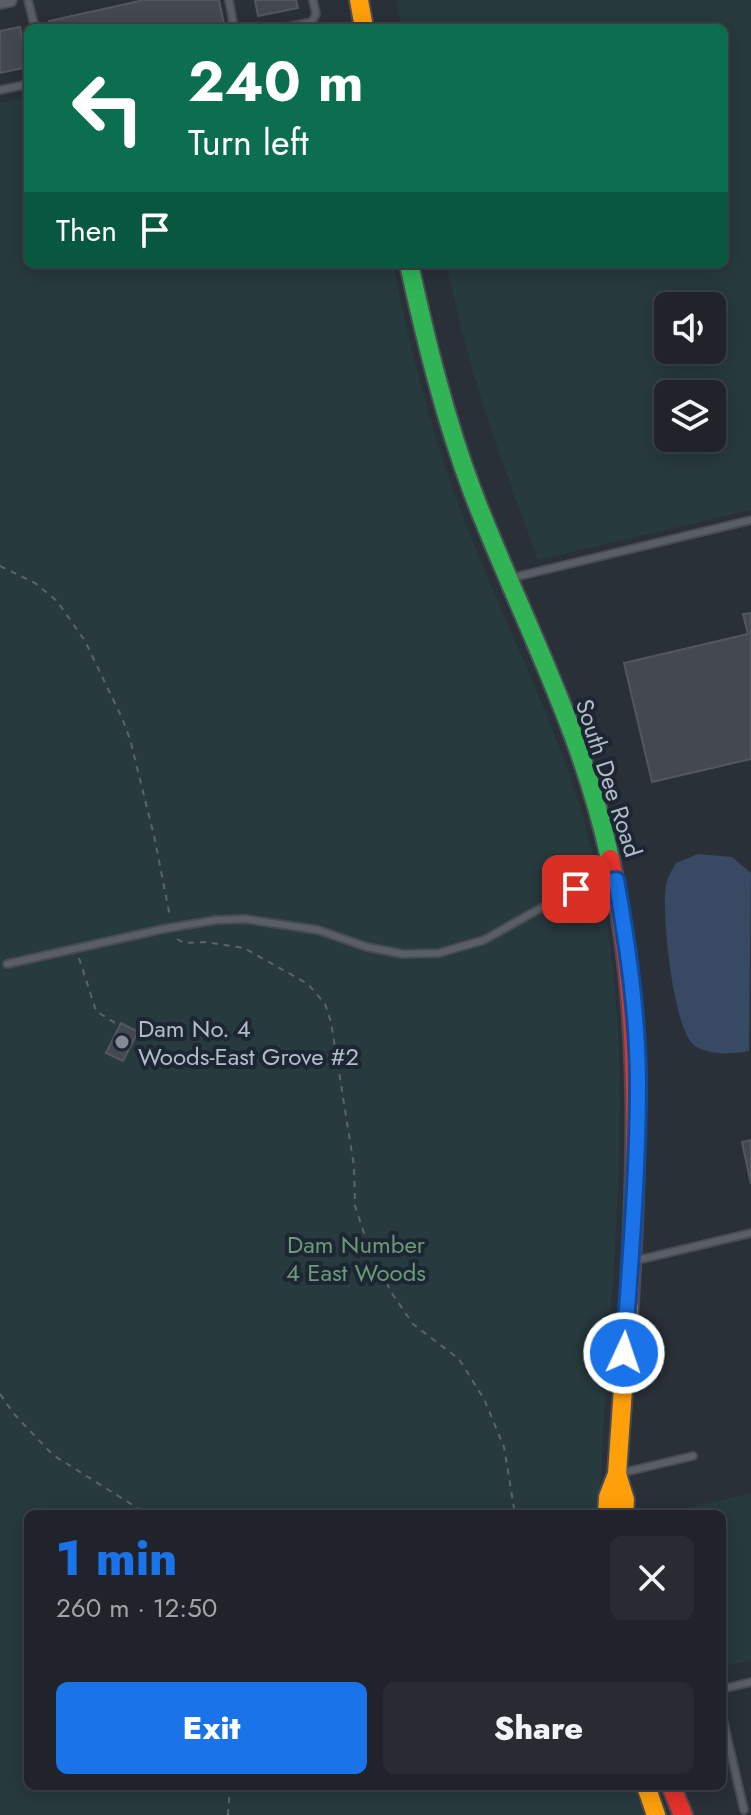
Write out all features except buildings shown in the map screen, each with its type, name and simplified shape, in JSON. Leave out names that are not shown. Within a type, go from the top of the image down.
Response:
[{"type":"main road","points":[[359,0],[363,24]]},
{"type":"main road","name":"South Dee Road","points":[[410,268],[447,416],[473,491],[583,759],[603,824],[628,946],[636,1039],[637,1136],[617,1474],[608,1497],[607,1510]]},
{"type":"main road","name":"South Dee Road","points":[[617,1474],[625,1500],[624,1510]]},
{"type":"main road","points":[[647,1790],[656,1815]]},
{"type":"main road","points":[[673,1790],[683,1815]]},
{"type":"street","points":[[0,2],[10,0]]},
{"type":"lane","points":[[28,0],[34,24]]},
{"type":"lane","points":[[229,0],[233,24]]},
{"type":"lane","points":[[302,24],[312,22],[316,14],[313,0]]},
{"type":"lane","points":[[0,90],[24,85]]},
{"type":"lane","points":[[508,579],[751,520]]},
{"type":"lane","points":[[7,964],[163,929],[216,920],[245,919],[318,930],[395,953],[439,953],[484,940],[573,890],[616,880]]},
{"type":"lane","points":[[630,1262],[751,1233]]},
{"type":"lane","points":[[617,1474],[693,1456]]},
{"type":"lane","points":[[726,1688],[751,1682]]},
{"type":"lane","points":[[726,1732],[744,1810]]},
{"type":"path","points":[[0,566],[35,583],[57,601],[85,641],[130,739],[171,919]]},
{"type":"path","points":[[175,933],[177,941],[184,943],[205,942],[244,948],[308,984],[325,1004],[331,1022],[354,1166],[355,1206],[367,1242],[391,1292],[413,1324],[459,1359],[484,1399],[504,1447],[514,1510]]},
{"type":"path","points":[[77,949],[96,1011],[120,1026]]},
{"type":"path","points":[[0,1394],[14,1414],[53,1455],[141,1510]]},
{"type":"path","points":[[228,1815],[230,1790]]},
{"type":"green space","points":[[397,0],[751,0],[751,510],[538,560],[498,450],[464,340],[448,268],[728,268],[728,24],[401,24]]},
{"type":"green space","name":"Dam Number 4 East Woods","points":[[24,98],[24,268],[394,268],[407,330],[443,461],[482,564],[548,719],[589,838],[607,921],[616,1005],[620,1090],[600,1510],[24,1510],[24,1790],[638,1790],[647,1815],[0,1815],[0,103]]},
{"type":"green space","points":[[751,1493],[751,1660],[726,1666],[726,1510],[679,1510]]},
{"type":"water","points":[[698,854],[732,857],[751,873],[749,1051],[722,1053],[701,1049],[687,1036],[680,1018],[667,943],[666,885],[676,863]]},
{"type":"traffic: fast","points":[[410,268],[437,380],[463,465],[567,719],[584,765],[610,859]]},
{"type":"traffic: slow","points":[[359,0],[363,24]]},
{"type":"traffic: slow","points":[[607,1510],[608,1497],[617,1474],[629,1303]]},
{"type":"traffic: slow","points":[[617,1474],[625,1500],[624,1510]]},
{"type":"traffic: slow","points":[[647,1790],[656,1815]]},
{"type":"traffic: jam","points":[[610,859],[628,969],[635,1080],[629,1303]]},
{"type":"traffic: jam","points":[[673,1790],[683,1815]]},
{"type":"place","name":"Dam No. 4 Woods-East Grove #2","points":[[122,1042]]},
{"type":"route","points":[[576,889],[616,880],[628,946],[638,1084],[624,1353]]}]
